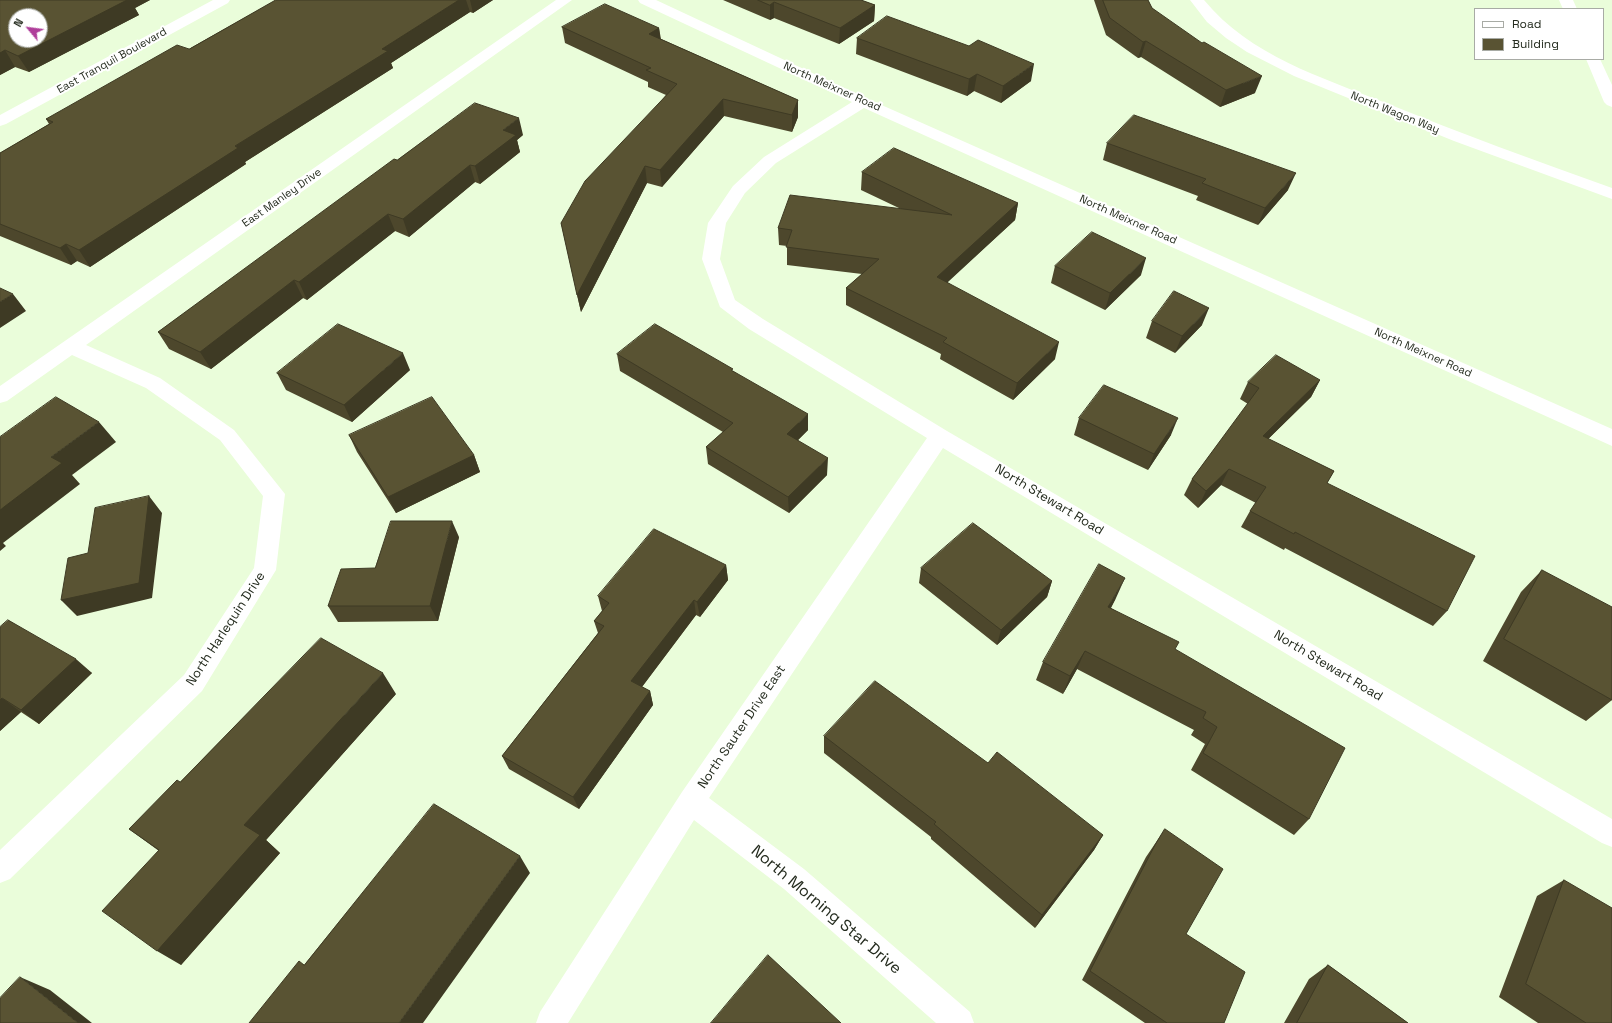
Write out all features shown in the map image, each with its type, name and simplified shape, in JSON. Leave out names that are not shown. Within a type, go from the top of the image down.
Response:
[{"type":"street","name":"East Tranquil Boulevard","points":[[0,121],[223,0]]},
{"type":"street","name":"East Manley Drive","points":[[0,396],[565,0]]},
{"type":"street","name":"North Meixner Road","points":[[645,0],[863,102],[1612,438]]},
{"type":"street","name":"North Wagon Way","points":[[1197,0],[1202,9],[1229,35],[1278,64],[1438,130],[1612,194]]},
{"type":"street","points":[[1593,60],[1612,102]]},
{"type":"street","name":"North Stewart Road","points":[[863,102],[770,160],[738,190],[717,223],[711,259],[727,302],[756,324],[940,436],[1612,834]]},
{"type":"street","name":"North Harlequin Drive","points":[[0,869],[193,683],[265,570],[274,494],[227,436],[153,383],[70,346]]},
{"type":"street","name":"North Sauter Drive East","points":[[551,1023],[691,802],[940,436]]},
{"type":"street","name":"North Morning Star Drive","points":[[691,802],[794,880],[959,1023]]},
{"type":"building","points":[[0,0],[127,0],[48,41],[48,8],[8,8],[8,48],[34,48],[18,56],[5,50],[0,53]]},
{"type":"building","points":[[276,0],[459,0],[382,49],[388,51],[235,146],[238,148],[79,250],[66,244],[60,248],[0,224],[0,153],[53,122],[46,119],[177,45],[189,49]]},
{"type":"building","points":[[758,0],[861,0],[875,5],[840,28],[774,2],[770,5]]},
{"type":"building","points":[[1103,0],[1148,0],[1152,8],[1202,43],[1204,42],[1262,76],[1226,90],[1146,41],[1143,42],[1110,18]]},
{"type":"building","points":[[605,4],[659,28],[649,34],[798,100],[792,115],[723,99],[660,170],[645,166],[577,295],[561,223],[585,181],[677,84],[646,70],[651,68],[562,27]]},
{"type":"building","points":[[887,16],[969,46],[978,40],[1034,64],[1003,86],[977,74],[969,79],[857,38]]},
{"type":"building","points":[[475,103],[519,118],[503,130],[516,135],[475,166],[470,165],[403,219],[388,214],[299,282],[294,280],[200,352],[158,332],[394,159],[397,160]]},
{"type":"building","points":[[1134,115],[1296,173],[1265,208],[1202,183],[1206,179],[1107,143]]},
{"type":"building","points":[[894,148],[1018,203],[937,277],[1059,342],[1017,383],[943,342],[947,338],[846,288],[879,259],[786,247],[792,230],[778,228],[790,195],[952,215],[862,172]]},
{"type":"building","points":[[1092,232],[1146,258],[1110,293],[1055,266]]},
{"type":"building","points":[[0,288],[13,294],[0,302]]},
{"type":"building","points":[[1174,291],[1209,308],[1182,336],[1152,321]]},
{"type":"building","points":[[338,324],[403,353],[344,405],[277,373]]},
{"type":"building","points":[[655,324],[808,414],[787,434],[828,458],[788,497],[706,447],[733,423],[617,354]]},
{"type":"building","points":[[1276,355],[1320,380],[1263,436],[1334,471],[1327,483],[1475,556],[1447,611],[1295,532],[1294,534],[1250,511],[1266,487],[1229,469],[1206,491],[1192,479],[1259,388],[1248,382]]},
{"type":"building","points":[[1104,385],[1178,418],[1154,454],[1079,418]]},
{"type":"building","points":[[56,397],[99,422],[51,457],[62,463],[0,510],[0,437]]},
{"type":"building","points":[[432,397],[474,455],[388,497],[349,435]]},
{"type":"building","points":[[149,496],[139,583],[61,600],[68,558],[88,553],[95,508]]},
{"type":"building","points":[[391,521],[452,521],[430,606],[328,606],[341,569],[375,568]]},
{"type":"building","points":[[973,523],[1052,581],[1001,630],[921,568]]},
{"type":"building","points":[[654,529],[726,565],[697,602],[694,600],[631,681],[650,691],[573,797],[502,756],[604,626],[594,621],[609,603],[598,596]]},
{"type":"building","points":[[1099,564],[1125,578],[1108,607],[1179,642],[1175,649],[1345,748],[1309,819],[1203,753],[1217,727],[1203,718],[1206,712],[1085,651],[1070,676],[1043,662]]},
{"type":"building","points":[[1542,570],[1612,607],[1612,700],[1504,639]]},
{"type":"building","points":[[8,620],[76,659],[21,710],[2,698],[0,700],[0,627]]},
{"type":"building","points":[[321,638],[383,673],[244,825],[260,835],[157,951],[102,911],[159,850],[129,829],[177,780],[180,782]]},
{"type":"building","points":[[875,681],[988,763],[997,752],[1103,835],[1042,915],[934,824],[936,822],[824,736]]},
{"type":"building","points":[[434,804],[520,856],[399,1023],[249,1023],[299,961],[304,965]]},
{"type":"building","points":[[1165,829],[1223,869],[1186,934],[1245,972],[1224,1023],[1167,1023],[1090,971],[1155,845]]},
{"type":"building","points":[[1564,880],[1612,908],[1612,1023],[1586,1023],[1526,984]]},
{"type":"building","points":[[768,955],[841,1023],[711,1023]]},
{"type":"building","points":[[1328,965],[1408,1023],[1297,1023]]},
{"type":"building","points":[[20,977],[78,1023],[0,1023],[0,998]]}]
